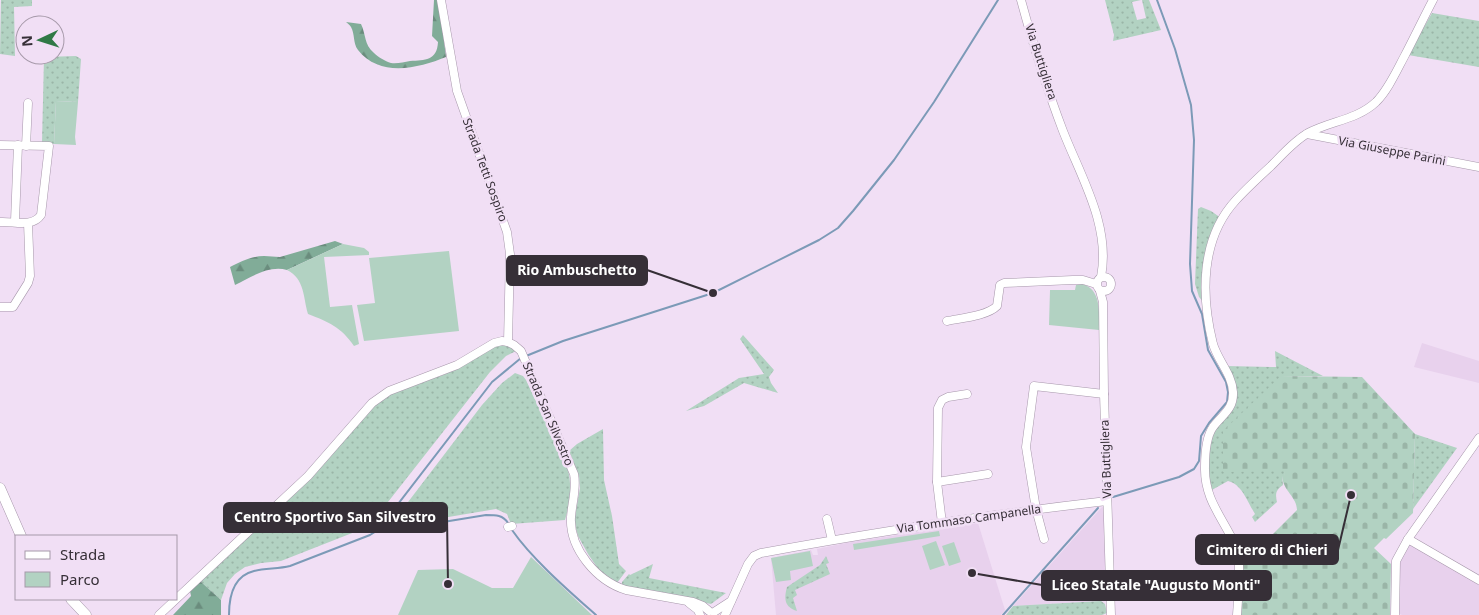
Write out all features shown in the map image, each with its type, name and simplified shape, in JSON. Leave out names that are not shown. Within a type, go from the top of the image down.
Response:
[{"type":"main road","points":[[0,488],[22,535]]},
{"type":"main road","points":[[73,601],[86,615]]},
{"type":"street","name":"Strada Tetti Sospiro","points":[[440,0],[457,91],[507,232],[510,254],[508,342]]},
{"type":"street","points":[[1237,615],[1238,562],[1236,548],[1208,496],[1206,486],[1205,468],[1209,437],[1212,428],[1229,409],[1233,394],[1232,382],[1214,345],[1208,308],[1206,272],[1213,237],[1235,201],[1292,145],[1306,134],[1362,113],[1377,101],[1392,80],[1433,0]]},
{"type":"street","name":"Via Buttigliera","points":[[1022,4],[1063,131],[1093,203],[1101,238],[1111,615]]},
{"type":"street","points":[[15,221],[28,103]]},
{"type":"street","name":"Via Giuseppe Parini","points":[[1306,134],[1479,167]]},
{"type":"street","points":[[0,145],[49,146],[41,214],[34,222],[28,224],[15,221],[0,222]]},
{"type":"street","points":[[0,307],[13,307],[28,283],[30,276],[28,224]]},
{"type":"street","points":[[947,322],[987,313],[995,309],[1000,285],[1004,283],[1083,280],[1102,284]]},
{"type":"street","name":"Strada San Silvestro","points":[[508,342],[521,351],[574,474],[576,486],[571,523],[574,537],[583,556],[599,576],[609,584],[698,604],[709,614]]},
{"type":"street","points":[[178,597],[308,476],[372,403],[389,391],[457,365],[494,343],[508,342]]},
{"type":"street","points":[[1044,539],[1036,509],[1026,447],[1034,386],[1104,394]]},
{"type":"street","points":[[942,522],[937,482],[938,408],[942,400],[948,397],[967,394]]},
{"type":"street","points":[[1395,615],[1396,561],[1408,539],[1479,438]]},
{"type":"street","points":[[937,482],[988,474]]},
{"type":"street","name":"Via Tommaso Campanella","points":[[725,615],[748,564],[754,556],[832,540],[942,522],[1107,501]]},
{"type":"street","points":[[827,519],[832,540]]},
{"type":"street","points":[[1408,539],[1479,580]]},
{"type":"street","points":[[159,615],[175,600]]},
{"type":"street","points":[[73,601],[75,615]]},
{"type":"street","points":[[709,614],[731,601]]},
{"type":"shaded area","points":[[1422,343],[1479,361],[1479,383],[1414,367]]},
{"type":"shaded area","points":[[1104,507],[1107,595],[1101,601],[1013,606]]},
{"type":"shaded area","points":[[978,523],[1005,610],[1001,615],[776,615],[771,558],[811,550],[813,555],[818,555],[817,549],[851,542]]},
{"type":"shaded area","points":[[1409,544],[1479,584],[1479,615],[1402,615],[1398,613],[1399,564]]},
{"type":"green space","points":[[1,0],[32,0],[32,6],[14,7],[15,56],[0,54]]},
{"type":"green space","points":[[434,0],[439,0],[446,57],[412,67],[388,67],[367,59],[356,48],[352,30],[346,22],[361,24],[371,50],[391,63],[421,60],[433,56],[438,42],[432,36]]},
{"type":"green space","points":[[1105,0],[1141,0],[1132,2],[1137,20],[1146,18],[1142,0],[1149,0],[1161,30],[1113,41],[1114,35]]},
{"type":"green space","points":[[1432,13],[1479,21],[1479,67],[1408,55]]},
{"type":"green space","points":[[65,56],[76,56],[81,59],[78,102],[56,101],[54,144],[42,143],[44,65],[65,65]]},
{"type":"green space","points":[[56,101],[78,102],[76,145],[54,144]]},
{"type":"green space","points":[[1201,207],[1221,218],[1217,224],[1205,304],[1199,297],[1195,284],[1198,209]]},
{"type":"green space","points":[[335,241],[343,244],[287,270],[267,270],[235,285],[230,267],[242,261],[260,256],[280,257]]},
{"type":"green space","points":[[343,244],[364,248],[369,252],[369,255],[324,257],[330,307],[352,305],[359,344],[354,346],[334,326],[308,314],[300,283],[287,270]]},
{"type":"green space","points":[[449,251],[459,331],[364,341],[357,305],[375,303],[369,258]]},
{"type":"green space","points":[[1082,284],[1093,291],[1096,297],[1099,310],[1099,330],[1049,325],[1050,290],[1075,290],[1076,285]]},
{"type":"green space","points":[[743,335],[774,370],[769,377],[778,393],[744,383],[704,406],[686,411],[739,378],[764,374],[740,339]]},
{"type":"green space","points":[[502,344],[516,351],[506,356],[490,372],[388,502],[378,519],[370,526],[281,561],[245,567],[227,583],[221,600],[200,581],[370,409],[387,396],[443,375],[494,346]]},
{"type":"green space","points":[[1275,351],[1323,376],[1281,376],[1285,476],[1282,476],[1283,485],[1277,492],[1277,502],[1255,522],[1252,517],[1255,514],[1241,490],[1233,483],[1228,481],[1210,491],[1208,485],[1209,444],[1213,427],[1234,401],[1226,366],[1276,367]]},
{"type":"green space","points":[[515,373],[523,376],[526,380],[568,470],[570,495],[565,520],[511,524],[507,514],[496,509],[389,527],[482,405],[502,383]]},
{"type":"green space","points":[[1281,376],[1362,377],[1415,434],[1413,513],[1374,548],[1391,564],[1390,615],[1241,615],[1242,563],[1262,541],[1266,541],[1297,510],[1295,501],[1283,481],[1284,471],[1223,472],[1223,431]]},
{"type":"green space","points":[[603,429],[604,480],[612,516],[619,564],[626,571],[617,583],[601,573],[578,536],[574,522],[580,488],[579,476],[569,451],[577,444]]},
{"type":"green space","points":[[1415,434],[1457,448],[1413,509]]},
{"type":"green space","points":[[939,531],[940,536],[854,550],[853,544]]},
{"type":"green space","points":[[936,541],[945,565],[930,570],[922,546]]},
{"type":"green space","points":[[954,542],[961,562],[949,566],[942,546]]},
{"type":"green space","points":[[810,551],[813,566],[790,571],[791,580],[776,582],[771,558]]},
{"type":"green space","points":[[826,556],[829,563],[826,564],[830,574],[795,590],[797,595],[793,598],[797,611],[787,605],[785,595],[787,587],[820,565]]},
{"type":"green space","points":[[531,557],[592,615],[398,615],[418,570],[453,569],[492,588],[513,588]]},
{"type":"green space","points":[[653,564],[649,578],[726,593],[711,604],[622,586],[622,582],[629,574]]},
{"type":"green space","points":[[200,581],[221,600],[221,615],[173,615],[191,596],[190,591]]},
{"type":"green space","points":[[1101,601],[1105,604],[1107,613],[1102,615],[1006,615],[1013,606]]},
{"type":"waterway","points":[[526,356],[563,341],[713,293],[819,240],[838,228],[894,160],[934,102],[998,0]]},
{"type":"waterway","points":[[1113,497],[1179,477],[1194,469],[1199,461],[1201,436],[1209,423],[1227,402],[1228,392],[1226,382],[1208,350],[1202,314],[1192,291],[1190,264],[1194,140],[1191,105],[1175,49],[1157,0]]},
{"type":"waterway","points":[[229,615],[231,594],[241,577],[258,570],[290,566],[370,535],[378,530],[492,382],[521,358]]},
{"type":"waterway","points":[[1003,615],[1098,508]]},
{"type":"waterway","points":[[388,531],[486,515],[499,516],[508,523]]},
{"type":"waterway","points":[[512,530],[540,563],[596,615]]},
{"type":"place","name":"Rio Ambuschetto","points":[[713,293]]},
{"type":"place","name":"Cimitero di Chieri","points":[[1351,495]]},
{"type":"place","name":"Liceo Statale \"Augusto Monti\"","points":[[972,573]]},
{"type":"place","name":"Centro Sportivo San Silvestro","points":[[448,584]]}]
